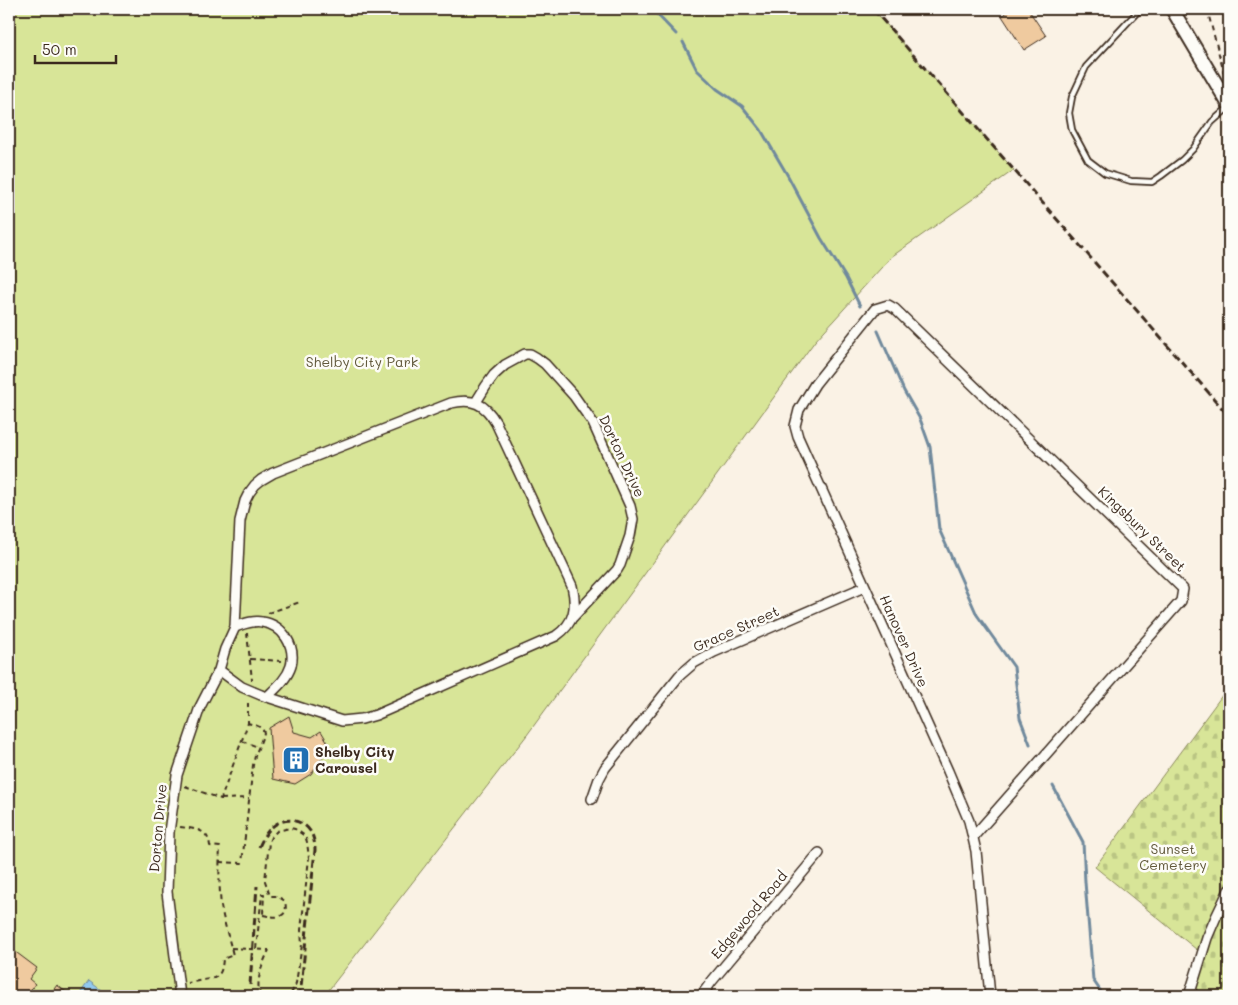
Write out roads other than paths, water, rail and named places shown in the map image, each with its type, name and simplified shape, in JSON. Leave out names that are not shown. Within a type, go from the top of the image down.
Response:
[{"type":"street","points":[[1172,9],[1229,106]]},
{"type":"street","name":"Kingsbury Street","points":[[866,322],[876,309],[888,305],[895,309],[1183,589],[1181,601],[973,837]]},
{"type":"street","name":"Hanover Drive","points":[[866,322],[815,384],[799,410],[795,426],[798,438],[969,820],[976,850],[990,996]]},
{"type":"street","name":"Dorton Drive","points":[[180,996],[166,892],[170,827],[177,775],[200,707],[219,670],[225,649],[235,627],[240,520],[249,493],[255,485],[267,476],[286,467],[450,403],[460,401],[476,402],[494,375],[505,364],[525,354],[530,354],[545,364],[574,396],[593,423],[627,497],[633,519],[630,536],[617,570],[556,636],[376,715],[351,721],[342,720],[267,697],[242,687],[219,670]]},
{"type":"street","points":[[476,402],[488,410],[496,423],[572,586],[575,606],[572,618]]},
{"type":"street","name":"Grace Street","points":[[592,800],[605,768],[679,676],[694,663],[714,652],[864,587]]},
{"type":"street","points":[[235,627],[261,621],[282,632],[291,646],[292,661],[286,677],[267,697]]},
{"type":"street","name":"Edgewood Road","points":[[701,996],[818,853]]},
{"type":"street","points":[[1189,996],[1207,938],[1229,890]]},
{"type":"lane","points":[[1140,9],[1086,67],[1072,97],[1070,112],[1072,130],[1088,160],[1110,175],[1131,181],[1152,182],[1182,160],[1193,149],[1212,122],[1229,106]]},
{"type":"water","points":[[89,981],[109,996],[78,996]]},
{"type":"waterway","points":[[652,9],[676,34]]},
{"type":"waterway","points":[[683,42],[697,70],[717,89],[742,106],[761,130],[821,238],[846,278],[860,306]]},
{"type":"waterway","points":[[878,331],[904,391],[920,419],[930,447],[939,529],[977,615],[1014,667],[1020,718],[1030,744]]},
{"type":"waterway","points":[[1053,786],[1083,842],[1093,980],[1104,996]]},
{"type":"railway","points":[[873,9],[1229,416]]},
{"type":"railway","points":[[259,847],[270,829],[286,820],[302,823],[311,833],[314,841],[315,850],[299,996]]},
{"type":"railway","points":[[250,985],[257,886]]},
{"type":"place","name":"Shelby City Carousel","points":[[296,760]]},
{"type":"park label","name":"Shelby City Park","points":[[362,362]]},
{"type":"park label","name":"Sunset Cemetery","points":[[1173,858]]}]
